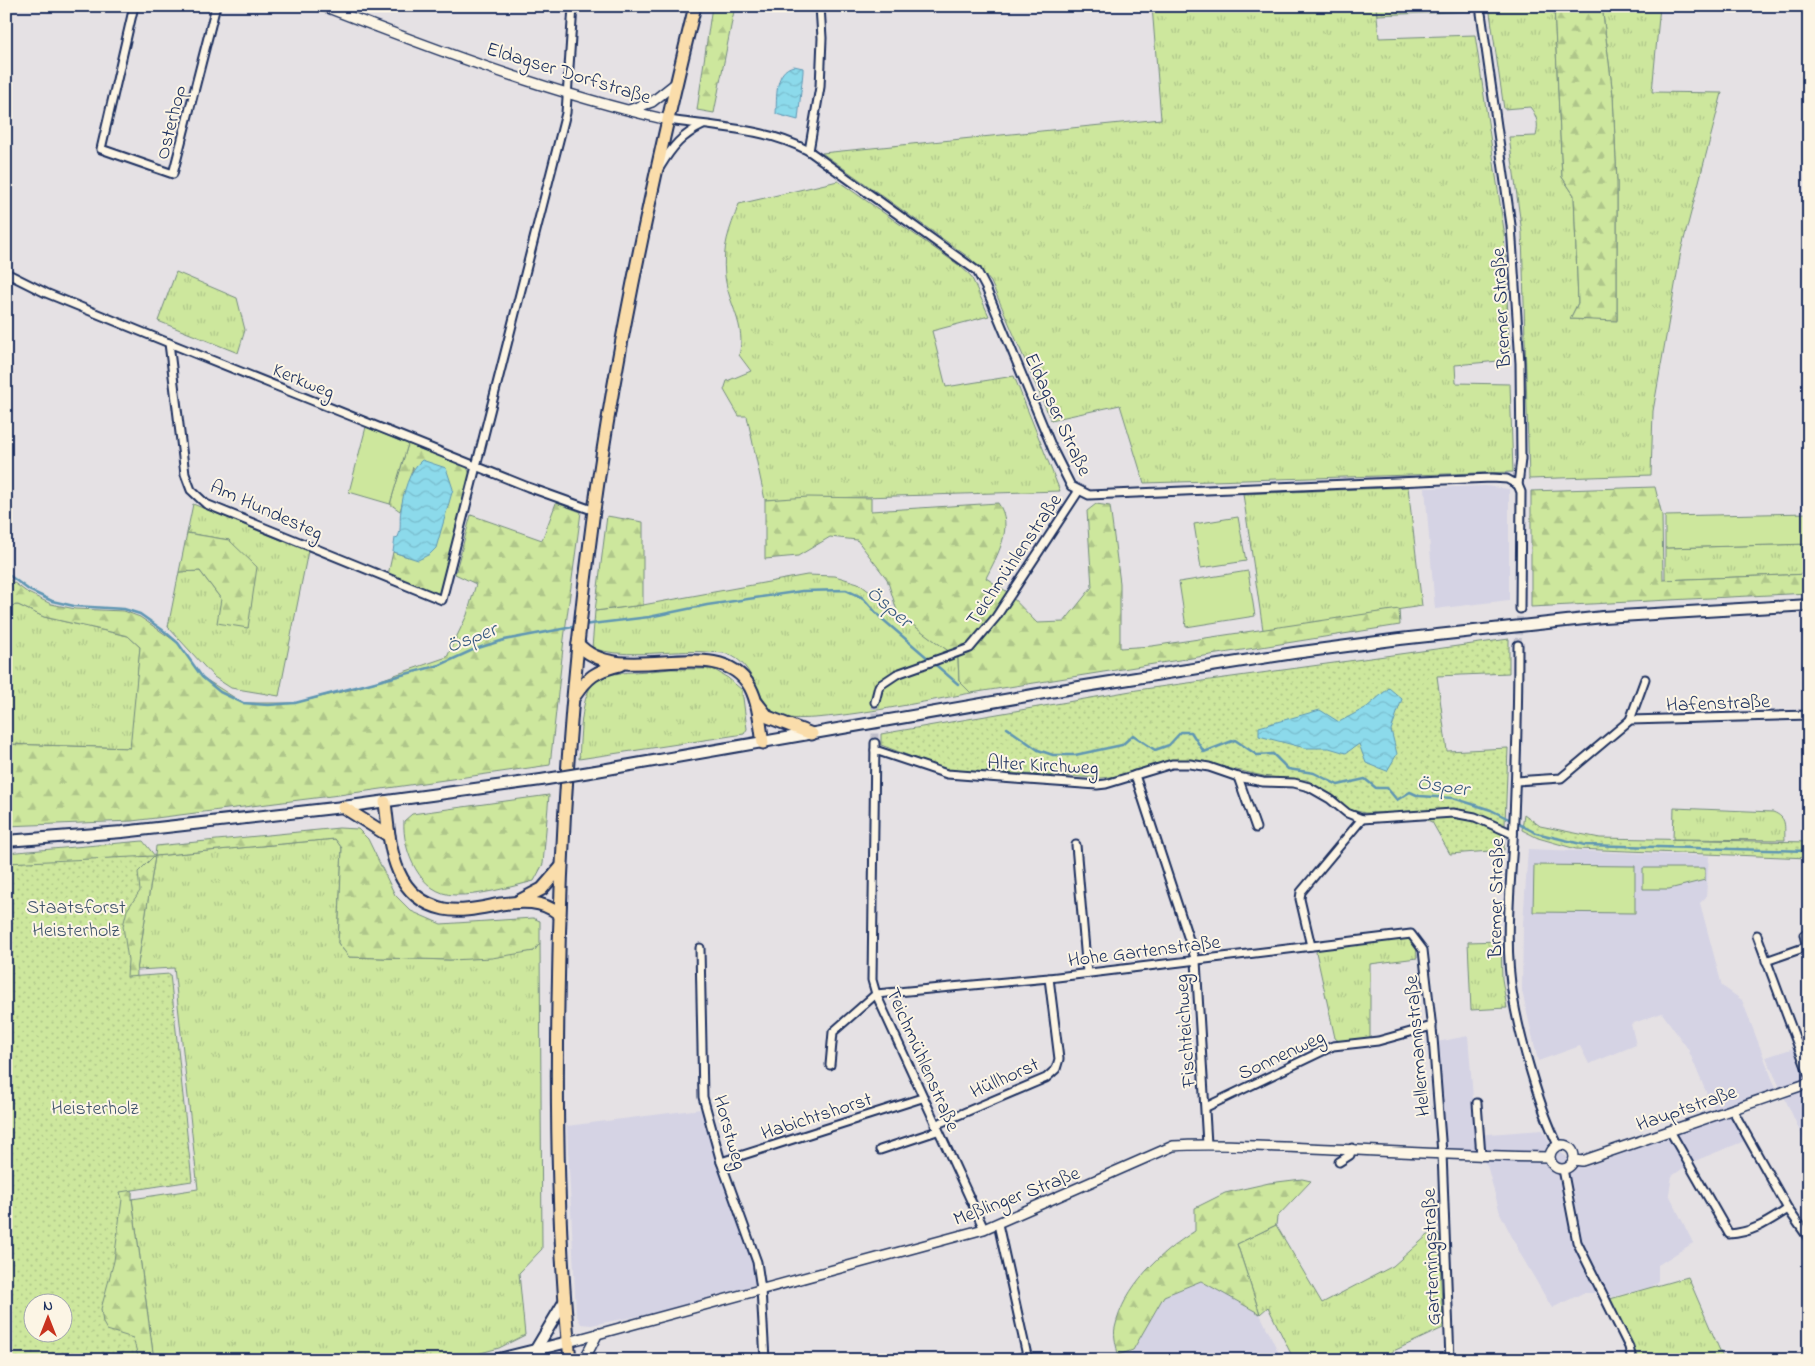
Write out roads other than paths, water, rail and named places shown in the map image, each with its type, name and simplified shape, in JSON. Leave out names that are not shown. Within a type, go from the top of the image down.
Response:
[{"type":"main road","points":[[570,1360],[564,1302],[557,1086],[561,867],[578,641],[593,510],[619,364],[657,171],[695,6]]},
{"type":"main road","points":[[6,841],[122,832],[343,807],[541,780],[1073,688],[1391,640],[1603,617],[1809,605]]},
{"type":"main road","points":[[578,641],[586,653],[594,657],[631,663],[703,661],[719,663],[734,670],[745,680],[756,701],[768,717],[812,734]]},
{"type":"main road","points":[[573,699],[589,676],[604,669],[631,663]]},
{"type":"main road","points":[[756,701],[763,743]]},
{"type":"main road","points":[[385,802],[392,856],[398,875],[410,892],[427,904],[446,910],[518,901],[540,903],[559,914]]},
{"type":"main road","points":[[343,807],[389,836]]},
{"type":"main road","points":[[518,901],[542,889],[561,867]]},
{"type":"main road","points":[[536,1349],[564,1302]]},
{"type":"main road","points":[[495,1360],[568,1342]]},
{"type":"street","name":"Osterhop","points":[[134,6],[101,148],[173,174],[216,6]]},
{"type":"street","name":"Eldagser Dorfstraße","points":[[323,6],[434,49],[568,93],[668,120],[787,139],[809,151]]},
{"type":"street","points":[[477,466],[566,113],[573,6]]},
{"type":"street","points":[[809,151],[820,87],[822,38],[820,6]]},
{"type":"street","name":"Bremer Straße","points":[[1480,6],[1511,225],[1520,363],[1521,459],[1518,485],[1521,492],[1520,609]]},
{"type":"street","points":[[629,110],[652,102],[676,83]]},
{"type":"street","points":[[657,171],[675,143],[688,132],[704,125]]},
{"type":"street","name":"Eldagser Straße","points":[[809,151],[977,272],[986,288],[1053,450],[1071,486],[1078,492],[1089,495],[1492,478],[1507,479],[1518,485]]},
{"type":"street","name":"Kerkweg","points":[[6,273],[46,293],[169,343],[528,487],[593,510]]},
{"type":"street","name":"Am Hundesteg","points":[[169,343],[185,474],[191,490],[201,500],[231,515],[442,600],[477,466]]},
{"type":"street","name":"Teichmühlenstraße","points":[[874,702],[879,686],[897,674],[970,648],[996,618],[1078,492]]},
{"type":"street","name":"Bremer Straße","points":[[1518,644],[1516,781],[1509,919],[1513,997],[1534,1076],[1558,1145]]},
{"type":"street","name":"Hafenstraße","points":[[1516,781],[1561,778],[1630,720],[1645,679]]},
{"type":"street","name":"Hafenstraße","points":[[1630,720],[1809,715]]},
{"type":"street","name":"Teichmühlenstraße","points":[[875,746],[872,980],[876,994],[922,1098],[984,1229]]},
{"type":"street","name":"Alter Kirchweg","points":[[875,746],[947,774],[1097,785],[1135,776],[1172,764],[1190,764],[1209,767],[1238,777],[1263,782],[1294,783],[1309,788],[1330,799],[1347,813],[1362,819]]},
{"type":"street","name":"Fischteichweg","points":[[1135,776],[1196,961],[1207,1144]]},
{"type":"street","points":[[1238,777],[1256,828]]},
{"type":"street","points":[[1311,946],[1300,899],[1301,892],[1362,819],[1453,813],[1475,816],[1513,831]]},
{"type":"street","points":[[1076,845],[1087,973]]},
{"type":"street","points":[[1809,933],[1804,935],[1809,956]]},
{"type":"street","name":"Hohe Gartenstraße","points":[[876,994],[1049,978],[1411,934],[1415,937]]},
{"type":"street","points":[[1757,935],[1791,1022],[1809,1075]]},
{"type":"street","name":"Hellermannstraße","points":[[1415,937],[1423,950],[1432,1026],[1442,1153]]},
{"type":"street","points":[[1766,961],[1806,947]]},
{"type":"street","name":"Horstweg","points":[[700,948],[703,1097],[721,1162],[757,1262],[761,1289],[765,1360]]},
{"type":"street","name":"Hüllhorst","points":[[880,1150],[936,1128],[1046,1078],[1053,1073],[1059,1059],[1049,978]]},
{"type":"street","points":[[830,1065],[833,1032],[876,994]]},
{"type":"street","name":"Sonnenweg","points":[[1206,1107],[1333,1046],[1378,1041],[1432,1026]]},
{"type":"street","name":"Hauptstraße","points":[[1574,1160],[1582,1161],[1809,1083]]},
{"type":"street","name":"Habichtshorst","points":[[721,1162],[922,1098]]},
{"type":"street","points":[[1477,1103],[1481,1156],[1549,1157]]},
{"type":"street","points":[[1732,1109],[1788,1209],[1809,1239]]},
{"type":"street","points":[[1670,1131],[1729,1234],[1744,1234],[1758,1228],[1788,1209]]},
{"type":"street","name":"Meßlinger Straße","points":[[568,1342],[984,1229],[1173,1146],[1207,1144],[1352,1148],[1481,1156]]},
{"type":"street","points":[[1563,1144],[1572,1150],[1574,1160],[1569,1167],[1563,1169],[1553,1165],[1549,1157],[1554,1147],[1563,1144]]},
{"type":"street","points":[[1339,1162],[1350,1155],[1352,1148]]},
{"type":"street","name":"Gartenringstraße","points":[[1442,1153],[1450,1360]]},
{"type":"street","points":[[1563,1169],[1577,1242],[1629,1347],[1632,1360]]},
{"type":"street","points":[[998,1224],[1028,1358],[1010,1360]]},
{"type":"street","points":[[584,1360],[598,1333]]},
{"type":"water","points":[[794,66],[803,68],[798,120],[776,114],[780,79],[783,73]]},
{"type":"water","points":[[422,460],[446,468],[453,489],[436,548],[430,554],[418,560],[393,552],[395,538],[398,537],[400,530],[400,514],[405,489],[417,464]]},
{"type":"water","points":[[1389,688],[1402,699],[1391,730],[1397,754],[1387,771],[1366,763],[1359,744],[1346,753],[1329,748],[1305,748],[1259,736],[1259,727],[1320,710],[1339,722],[1367,707]]},
{"type":"waterway","name":"Ösper","points":[[6,573],[29,590],[52,601],[74,606],[124,609],[140,614],[178,643],[202,677],[220,692],[243,703],[268,705],[295,703],[440,665],[475,649],[504,640],[578,626]]},
{"type":"waterway","name":"Ösper","points":[[583,625],[649,617],[707,605],[802,591],[846,590],[863,598],[880,617],[958,684]]},
{"type":"waterway","name":"Ösper","points":[[1007,728],[1038,750],[1053,755],[1075,755],[1122,745],[1133,735],[1155,750],[1169,745],[1181,732],[1191,732],[1204,752],[1235,740],[1257,755],[1273,754],[1288,769],[1314,773],[1338,785],[1365,779],[1376,788],[1387,788],[1397,800],[1410,792],[1419,796],[1453,798],[1491,810],[1536,833],[1585,845],[1809,851]]},
{"type":"tunnel","points":[[1518,645],[1520,609]]},
{"type":"tunnel","points":[[875,702],[875,743]]},
{"type":"park label","name":"Staatsforst Heisterholz","points":[[76,918]]},
{"type":"park label","name":"Heisterholz","points":[[95,1107]]}]
